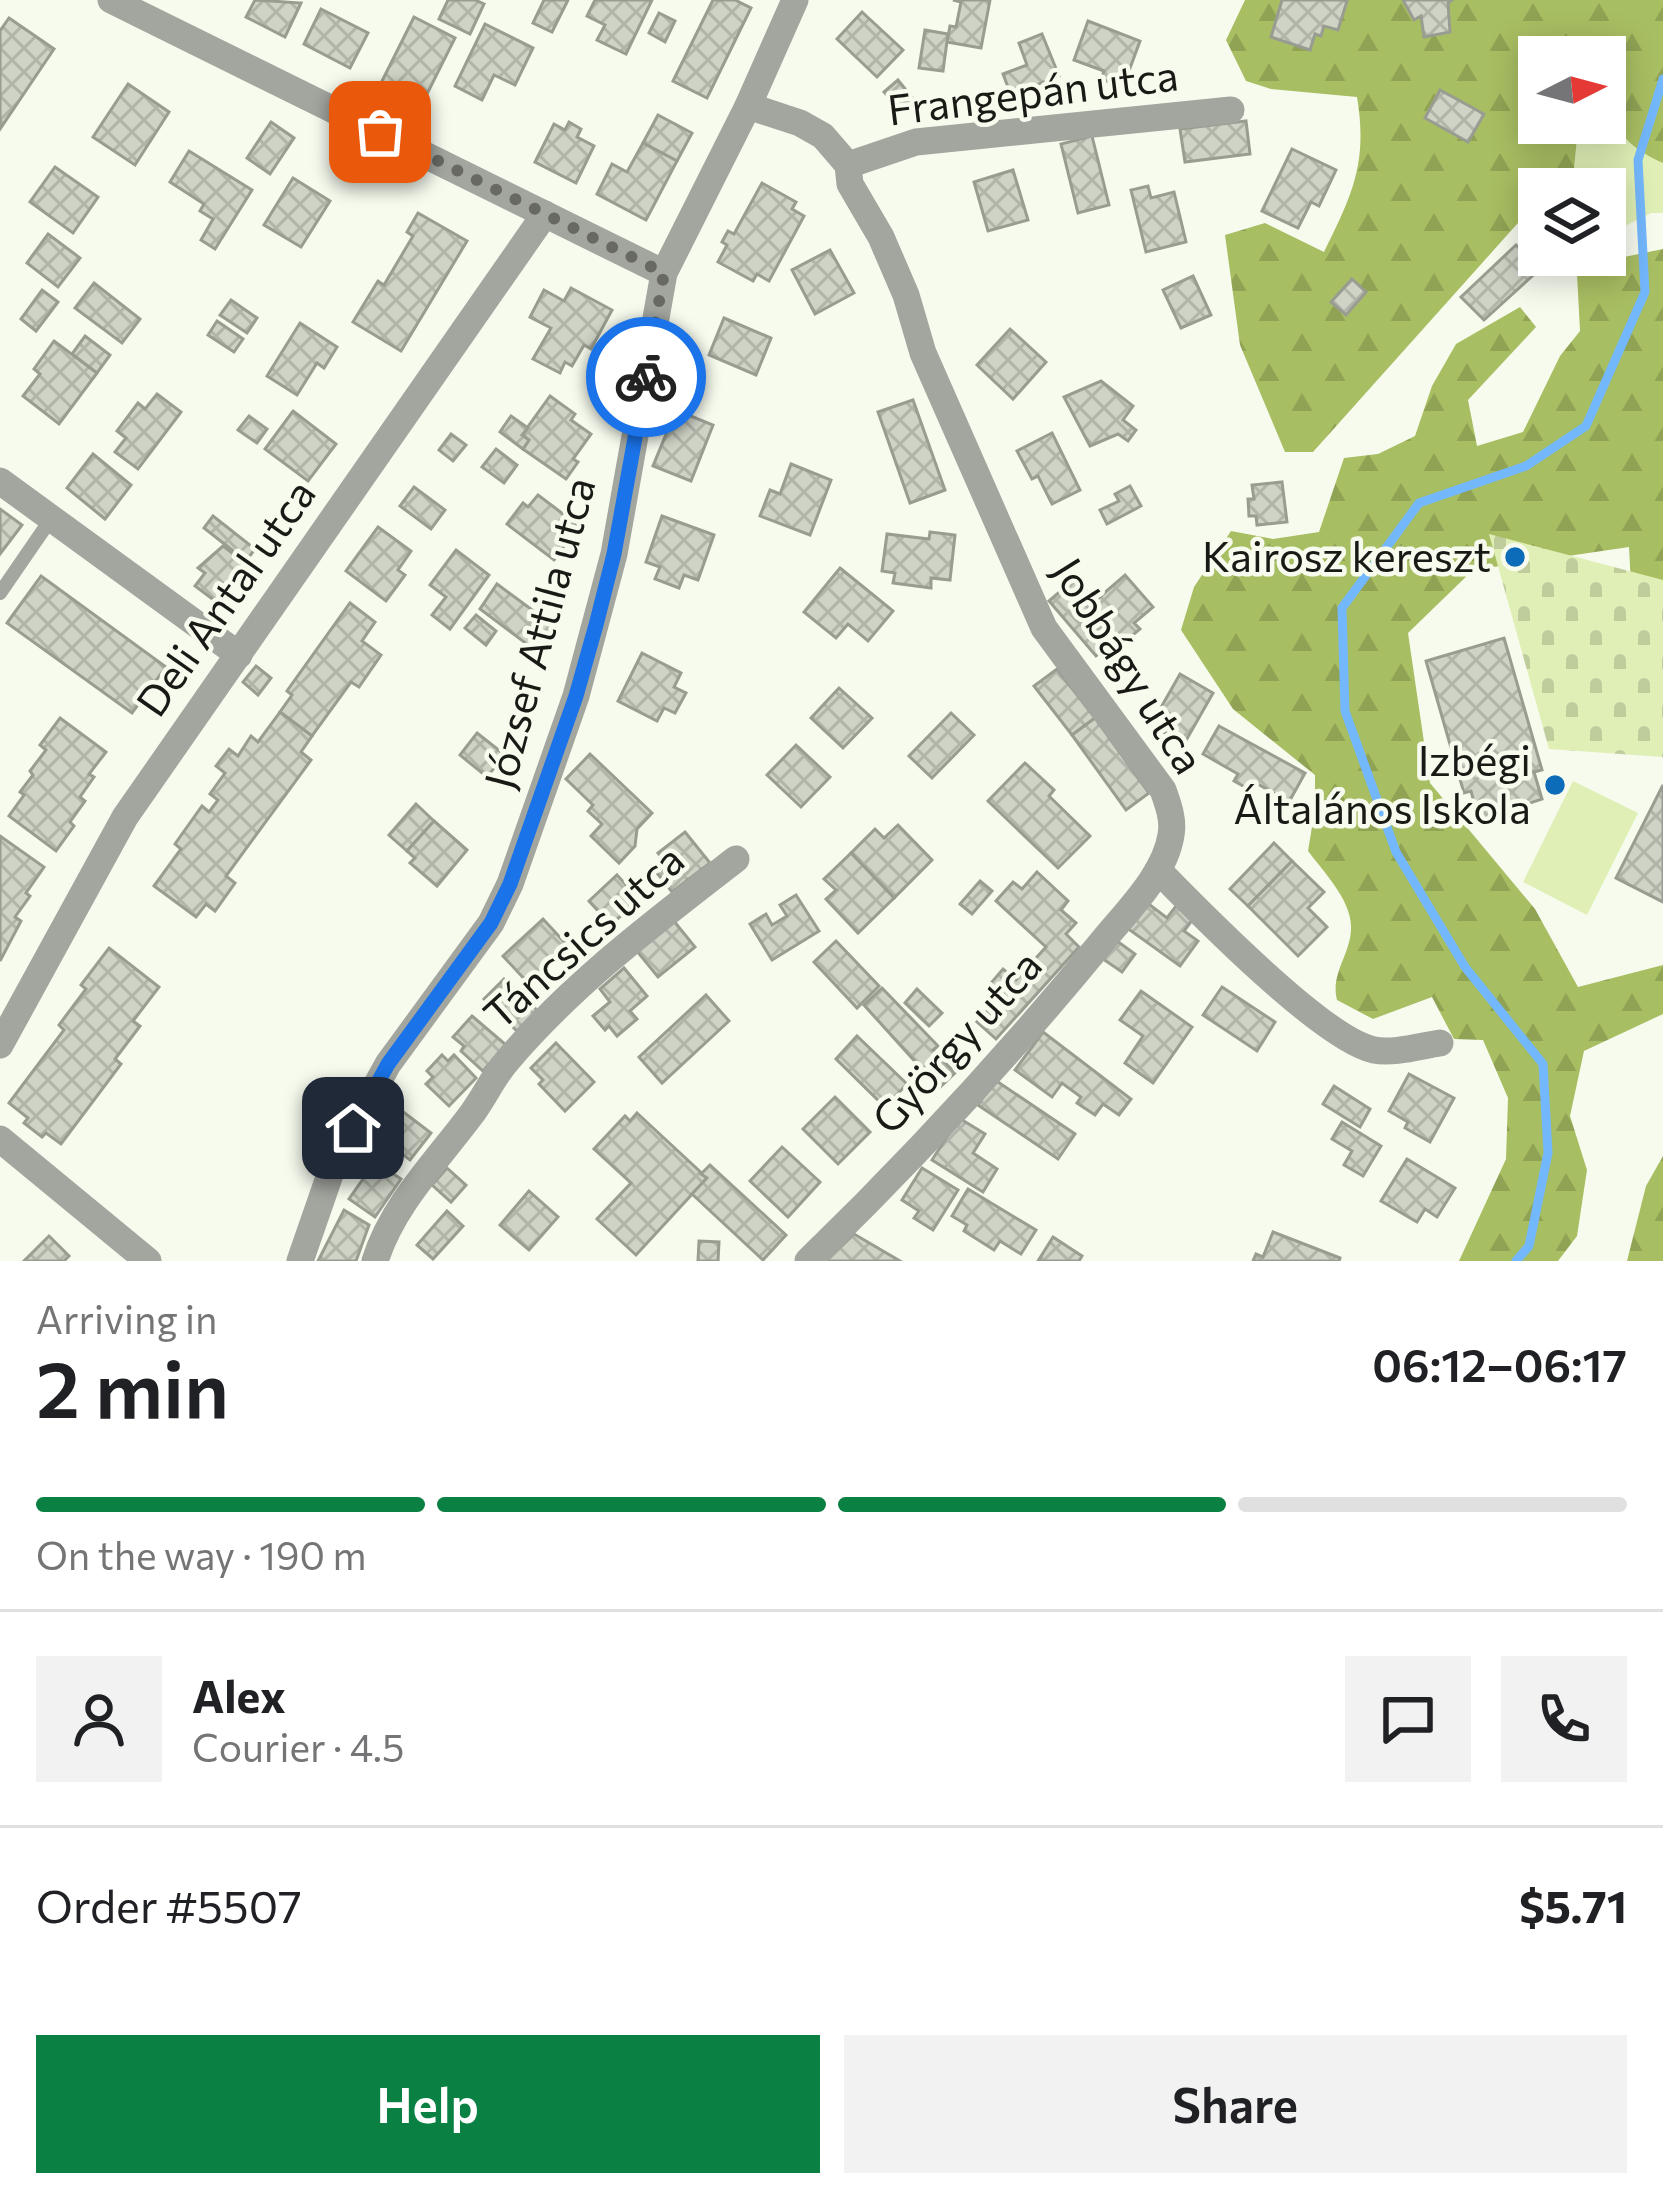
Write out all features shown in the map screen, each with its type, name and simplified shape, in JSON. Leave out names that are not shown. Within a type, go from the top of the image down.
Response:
[{"type":"street","points":[[111,0],[664,273]]},
{"type":"street","name":"József Attila utca","points":[[300,1261],[335,1160],[388,1064],[491,923],[510,884],[576,696],[614,554],[664,273],[796,0]]},
{"type":"street","name":"Jobbágy utca","points":[[748,106],[823,136],[848,165],[850,184],[881,237],[906,295],[923,353],[1044,628],[1163,790],[1172,835],[1158,870]]},
{"type":"street","name":"Frangepán utca","points":[[848,165],[916,142],[1231,110]]},
{"type":"street","name":"Deli Antal utca","points":[[0,1045],[125,817],[545,214]]},
{"type":"street","points":[[0,481],[239,655]]},
{"type":"street","name":"Táncsics utca","points":[[375,1261],[382,1238],[429,1166],[472,1114],[503,1065],[556,1006],[736,859]]},
{"type":"street","points":[[1158,870],[1253,962],[1326,1023],[1372,1050],[1440,1043]]},
{"type":"street","name":"György utca","points":[[808,1261],[1022,1036],[1158,870]]},
{"type":"street","points":[[0,1139],[148,1261]]},
{"type":"lane","points":[[0,593],[53,516]]},
{"type":"green space","points":[[1245,0],[1663,0],[1663,163],[1626,138],[1626,36],[1518,36],[1518,144],[1576,144],[1574,168],[1518,168],[1518,223],[1313,452],[1285,452],[1240,345],[1225,235],[1265,223],[1324,252],[1343,213],[1359,160],[1357,97],[1271,89],[1246,81],[1226,40]]},
{"type":"green space","points":[[1626,139],[1663,163],[1663,213],[1651,213],[1626,226],[1626,168],[1574,168],[1576,144],[1626,144]]},
{"type":"green space","points":[[1663,249],[1663,736],[1633,624],[1629,547],[1473,570],[1408,633],[1430,783],[1535,909],[1578,987],[1663,965],[1663,1014],[1584,1051],[1570,1116],[1587,1170],[1577,1236],[1558,1261],[1459,1261],[1506,1159],[1508,1098],[1483,1040],[1454,1039],[1432,997],[1373,1019],[1337,1000],[1336,981],[1351,926],[1341,896],[1308,851],[1315,775],[1233,709],[1181,630],[1194,587],[1231,531],[1273,539],[1319,532],[1344,458],[1378,454],[1415,436],[1432,386],[1456,344],[1520,307],[1536,327],[1468,400],[1477,446],[1523,432],[1560,356],[1580,331],[1577,276],[1626,276],[1626,257]]},
{"type":"green space","points":[[1489,534],[1663,580],[1663,757],[1549,749]]},
{"type":"green space","points":[[1573,781],[1638,813],[1587,915],[1523,882]]},
{"type":"green space","points":[[1663,1156],[1663,1261],[1627,1261],[1646,1186]]},
{"type":"building","points":[[255,0],[301,3],[285,37],[246,17]]},
{"type":"building","points":[[448,0],[484,4],[470,34],[439,19]]},
{"type":"building","points":[[544,0],[568,0],[552,32],[533,23]]},
{"type":"building","points":[[595,0],[652,0],[626,54],[597,40],[605,25],[587,16]]},
{"type":"building","points":[[713,0],[735,0],[751,8],[707,98],[673,81]]},
{"type":"building","points":[[953,0],[990,0],[981,48],[947,42],[961,2]]},
{"type":"building","points":[[1282,0],[1347,1],[1338,30],[1324,26],[1321,36],[1315,34],[1310,50],[1271,37]]},
{"type":"building","points":[[1403,0],[1452,0],[1448,3],[1450,32],[1424,37],[1421,16],[1414,20]]},
{"type":"building","points":[[321,9],[368,33],[350,68],[304,44]]},
{"type":"building","points":[[862,12],[903,50],[877,77],[837,39]]},
{"type":"building","points":[[659,13],[675,21],[665,42],[649,33]]},
{"type":"building","points":[[414,17],[455,38],[422,104],[381,83]]},
{"type":"building","points":[[9,18],[54,49],[0,129],[0,31]]},
{"type":"building","points":[[1088,21],[1140,41],[1123,87],[1101,79],[1104,71],[1074,60]]},
{"type":"building","points":[[485,24],[533,48],[515,85],[494,75],[482,100],[455,86]]},
{"type":"building","points":[[925,30],[948,34],[943,71],[919,68]]},
{"type":"building","points":[[1042,34],[1059,76],[1011,95],[1003,74],[1027,65],[1019,43]]},
{"type":"building","points":[[898,80],[915,101],[902,113],[884,92]]},
{"type":"building","points":[[128,84],[169,112],[135,165],[93,137]]},
{"type":"building","points":[[1440,90],[1484,114],[1468,142],[1425,118]]},
{"type":"building","points":[[658,115],[692,133],[677,161],[643,143]]},
{"type":"building","points":[[1246,121],[1250,154],[1185,162],[1180,129]]},
{"type":"building","points":[[271,122],[294,138],[270,174],[247,158]]},
{"type":"building","points":[[569,122],[581,129],[577,137],[594,146],[576,183],[535,162],[554,124],[565,130]]},
{"type":"building","points":[[1092,136],[1109,205],[1078,213],[1061,144]]},
{"type":"building","points":[[643,143],[677,161],[646,220],[597,194],[612,164],[627,172]]},
{"type":"building","points":[[1292,149],[1336,170],[1319,206],[1311,202],[1298,228],[1262,211]]},
{"type":"building","points":[[189,151],[252,190],[215,249],[201,240],[213,219],[200,211],[204,204],[170,182]]},
{"type":"building","points":[[55,167],[98,197],[73,233],[30,202]]},
{"type":"building","points":[[1013,170],[1028,220],[988,231],[974,182]]},
{"type":"building","points":[[293,178],[330,201],[301,247],[264,225]]},
{"type":"building","points":[[762,183],[796,202],[792,209],[804,216],[769,281],[757,274],[753,281],[718,262],[728,231],[734,234]]},
{"type":"building","points":[[1148,186],[1151,198],[1174,192],[1186,242],[1146,252],[1131,190]]},
{"type":"building","points":[[418,213],[467,241],[401,351],[353,322],[378,281],[384,285],[413,236],[407,232]]},
{"type":"building","points":[[48,234],[80,258],[58,287],[27,263]]},
{"type":"building","points":[[1518,247],[1518,276],[1532,276],[1484,320],[1461,297]]},
{"type":"building","points":[[830,250],[854,293],[815,314],[792,270]]},
{"type":"building","points":[[1193,276],[1211,315],[1181,328],[1163,290]]},
{"type":"building","points":[[1352,279],[1366,292],[1346,315],[1331,302]]},
{"type":"building","points":[[94,283],[140,319],[122,343],[75,308]]},
{"type":"building","points":[[571,288],[612,310],[591,349],[584,345],[572,366],[565,362],[560,373],[533,359],[551,328],[530,317],[544,290],[564,301]]},
{"type":"building","points":[[42,290],[58,302],[36,331],[21,319]]},
{"type":"building","points":[[231,300],[257,318],[247,333],[220,315]]},
{"type":"building","points":[[724,318],[771,338],[756,375],[709,355]]},
{"type":"building","points":[[217,321],[243,339],[234,352],[208,335]]},
{"type":"building","points":[[300,323],[337,347],[324,368],[317,363],[297,395],[267,376]]},
{"type":"building","points":[[1010,329],[1046,362],[1013,399],[977,365]]},
{"type":"building","points":[[85,336],[110,355],[97,373],[72,354]]},
{"type":"building","points":[[54,341],[97,373],[59,424],[23,396],[40,374],[34,369]]},
{"type":"building","points":[[1101,381],[1133,406],[1123,420],[1136,430],[1128,441],[1118,434],[1090,446],[1064,397]]},
{"type":"building","points":[[157,394],[181,412],[138,469],[115,452],[126,438],[117,431],[138,403],[145,409]]},
{"type":"building","points":[[550,396],[575,414],[571,420],[591,434],[566,479],[523,449],[529,440],[522,435]]},
{"type":"building","points":[[913,400],[945,490],[910,503],[878,412]]},
{"type":"building","points":[[676,410],[713,425],[691,481],[653,466]]},
{"type":"building","points":[[293,411],[336,444],[308,481],[265,449]]},
{"type":"building","points":[[249,416],[267,429],[257,443],[238,430]]},
{"type":"building","points":[[511,416],[528,428],[522,435],[529,440],[523,449],[500,432]]},
{"type":"building","points":[[1052,433],[1080,490],[1052,504],[1038,476],[1032,479],[1017,451]]},
{"type":"building","points":[[451,434],[466,445],[453,461],[439,450]]},
{"type":"building","points":[[496,449],[517,465],[504,483],[482,467]]},
{"type":"building","points":[[93,454],[131,485],[105,519],[67,488]]},
{"type":"building","points":[[791,464],[831,480],[810,535],[760,516],[770,490],[780,494]]},
{"type":"building","points":[[1282,482],[1287,522],[1257,525],[1256,516],[1249,516],[1252,485]]},
{"type":"building","points":[[1130,486],[1141,506],[1107,524],[1100,510],[1119,501],[1115,494]]},
{"type":"building","points":[[414,487],[445,510],[431,529],[400,506]]},
{"type":"building","points":[[538,495],[579,526],[554,560],[507,524],[523,503],[528,507]]},
{"type":"building","points":[[0,509],[22,525],[0,554]]},
{"type":"building","points":[[213,516],[255,549],[246,561],[204,528]]},
{"type":"building","points":[[662,516],[714,535],[698,580],[684,575],[679,588],[655,579],[660,567],[646,562]]},
{"type":"building","points":[[378,527],[411,551],[398,570],[405,575],[386,601],[346,571]]},
{"type":"building","points":[[930,532],[955,535],[950,580],[931,578],[931,588],[893,583],[895,573],[882,571],[887,534],[929,539]]},
{"type":"building","points":[[223,546],[244,562],[215,601],[195,586],[205,573],[198,568]]},
{"type":"building","points":[[456,550],[489,575],[450,629],[432,615],[446,597],[430,585]]},
{"type":"building","points":[[840,568],[893,611],[868,641],[848,624],[836,638],[804,612]]},
{"type":"building","points":[[1125,575],[1153,607],[1134,623],[1140,629],[1121,645],[1116,639],[1096,656],[1049,601],[1076,578],[1095,601]]},
{"type":"building","points":[[41,576],[166,667],[132,713],[7,623]]},
{"type":"building","points":[[497,584],[554,626],[536,651],[480,609]]},
{"type":"building","points":[[350,603],[375,622],[362,641],[381,655],[359,687],[351,682],[312,736],[280,712],[292,695],[287,691]]},
{"type":"building","points":[[476,615],[496,631],[486,645],[465,628]]},
{"type":"building","points":[[1504,638],[1542,770],[1534,772],[1542,799],[1479,820],[1471,791],[1464,793],[1426,661]]},
{"type":"building","points":[[642,653],[681,673],[674,687],[686,693],[675,713],[664,708],[657,721],[618,701]]},
{"type":"building","points":[[256,666],[271,678],[258,695],[243,682]]},
{"type":"building","points":[[1057,669],[1095,718],[1072,735],[1034,686]]},
{"type":"building","points":[[1180,674],[1213,693],[1184,744],[1151,725]]},
{"type":"building","points":[[839,688],[872,718],[843,748],[811,718]]},
{"type":"building","points":[[280,712],[312,736],[301,752],[311,760],[226,876],[235,883],[215,911],[206,904],[196,917],[154,886],[181,849],[175,844],[202,806],[209,812],[218,800],[210,794],[225,773],[216,766],[229,749],[238,756],[251,736],[258,742]]},
{"type":"building","points":[[951,713],[974,735],[932,778],[909,756]]},
{"type":"building","points":[[60,718],[106,752],[89,774],[94,777],[80,797],[85,801],[56,851],[9,816],[24,795],[20,792],[33,775],[30,771],[46,750],[40,745]]},
{"type":"building","points":[[1095,718],[1149,793],[1126,810],[1072,735]]},
{"type":"building","points":[[1219,726],[1305,773],[1289,802],[1256,783],[1252,791],[1234,781],[1238,774],[1203,754]]},
{"type":"building","points":[[477,733],[505,755],[487,777],[460,755]]},
{"type":"building","points":[[796,745],[830,777],[801,807],[767,775]]},
{"type":"building","points":[[590,754],[652,813],[637,829],[635,846],[619,863],[591,836],[602,824],[588,811],[593,805],[566,779]]},
{"type":"building","points":[[1025,763],[1054,790],[1049,796],[1090,836],[1058,868],[988,801]]},
{"type":"building","points":[[1663,785],[1663,902],[1616,878]]},
{"type":"building","points":[[416,804],[434,821],[407,851],[389,835]]},
{"type":"building","points":[[434,821],[467,850],[437,886],[410,863],[415,858],[407,851]]},
{"type":"building","points":[[898,825],[932,860],[894,898],[851,853],[875,829],[884,838]]},
{"type":"building","points":[[685,832],[710,863],[672,892],[657,873],[668,865],[658,853]]},
{"type":"building","points":[[0,836],[44,867],[26,893],[30,896],[15,917],[21,921],[0,961]]},
{"type":"building","points":[[1274,843],[1292,861],[1248,906],[1230,889]]},
{"type":"building","points":[[851,853],[894,898],[858,933],[826,899],[836,890],[824,879]]},
{"type":"building","points":[[1292,861],[1324,892],[1308,908],[1327,927],[1298,956],[1248,906]]},
{"type":"building","points":[[1037,872],[1068,901],[1061,910],[1076,923],[1066,934],[1079,947],[996,1039],[977,1022],[1003,994],[991,983],[1003,969],[1016,980],[1046,947],[996,901],[1013,882],[1022,889]]},
{"type":"building","points":[[617,875],[639,899],[611,925],[589,901]]},
{"type":"building","points":[[980,881],[992,891],[972,914],[960,904]]},
{"type":"building","points":[[796,895],[819,931],[772,960],[750,924],[766,914],[772,925],[787,916],[780,905]]},
{"type":"building","points":[[1146,902],[1167,918],[1176,906],[1193,919],[1184,931],[1198,941],[1180,966],[1127,928]]},
{"type":"building","points":[[543,919],[568,946],[528,983],[503,956]]},
{"type":"building","points":[[673,920],[695,947],[658,977],[636,950]]},
{"type":"building","points":[[836,941],[879,986],[857,1008],[814,962]]},
{"type":"building","points":[[1117,941],[1135,954],[1122,972],[1103,959]]},
{"type":"building","points":[[109,948],[159,987],[133,1021],[140,1026],[115,1059],[121,1064],[61,1144],[24,1123],[28,1118],[9,1103],[64,1030],[59,1025]]},
{"type":"building","points":[[624,968],[647,996],[630,1011],[637,1019],[617,1036],[593,1016],[610,1002],[600,989]]},
{"type":"building","points":[[504,979],[537,1010],[517,1031],[484,999]]},
{"type":"building","points":[[1222,987],[1275,1022],[1257,1051],[1203,1015]]},
{"type":"building","points":[[882,988],[938,1046],[933,1050],[955,1073],[939,1088],[864,1005]]},
{"type":"building","points":[[917,989],[942,1013],[929,1026],[905,1003]]},
{"type":"building","points":[[1141,991],[1192,1027],[1153,1083],[1125,1063],[1143,1036],[1120,1020]]},
{"type":"building","points":[[706,995],[729,1021],[662,1083],[639,1057]]},
{"type":"building","points":[[472,1016],[506,1045],[483,1071],[453,1037]]},
{"type":"building","points":[[1043,1032],[1131,1099],[1119,1115],[1103,1104],[1095,1115],[1077,1103],[1081,1097],[1062,1083],[1052,1097],[1015,1070]]},
{"type":"building","points":[[857,1036],[907,1084],[885,1107],[836,1059]]},
{"type":"building","points":[[556,1043],[594,1082],[565,1111],[539,1084],[543,1080],[531,1068]]},
{"type":"building","points":[[442,1055],[448,1061],[454,1055],[476,1078],[449,1106],[426,1084],[433,1077],[427,1071]]},
{"type":"building","points":[[1409,1074],[1454,1098],[1430,1142],[1405,1128],[1408,1122],[1389,1111]]},
{"type":"building","points":[[995,1080],[1075,1134],[1058,1159],[978,1105]]},
{"type":"building","points":[[1334,1086],[1370,1109],[1360,1127],[1323,1104]]},
{"type":"building","points":[[835,1097],[870,1132],[838,1164],[803,1129]]},
{"type":"building","points":[[402,1111],[431,1133],[410,1160],[381,1138]]},
{"type":"building","points":[[637,1113],[707,1178],[636,1255],[597,1219],[631,1183],[594,1149],[625,1116],[630,1121]]},
{"type":"building","points":[[959,1118],[985,1134],[973,1153],[997,1169],[983,1192],[932,1160]]},
{"type":"building","points":[[1342,1122],[1381,1146],[1363,1176],[1344,1165],[1352,1151],[1332,1139]]},
{"type":"building","points":[[782,1147],[820,1182],[788,1217],[750,1181]]},
{"type":"building","points":[[1407,1159],[1455,1188],[1437,1217],[1425,1209],[1417,1222],[1381,1201]]},
{"type":"building","points":[[375,1162],[401,1179],[375,1217],[349,1199]]},
{"type":"building","points":[[710,1165],[786,1235],[763,1260],[692,1194],[707,1178],[701,1174]]},
{"type":"building","points":[[447,1168],[466,1185],[451,1202],[432,1185]]},
{"type":"building","points":[[922,1168],[958,1190],[933,1230],[914,1218],[919,1211],[902,1200]]},
{"type":"building","points":[[968,1189],[1036,1230],[1021,1254],[1000,1241],[994,1250],[964,1231],[967,1225],[952,1216]]},
{"type":"building","points":[[529,1191],[558,1217],[529,1250],[500,1225]]},
{"type":"building","points":[[344,1210],[369,1225],[356,1261],[318,1261]]},
{"type":"building","points":[[447,1211],[463,1226],[433,1259],[417,1245]]},
{"type":"building","points":[[1273,1232],[1339,1261],[1253,1261],[1256,1254],[1263,1257]]},
{"type":"building","points":[[854,1234],[900,1261],[825,1261]]},
{"type":"building","points":[[49,1236],[69,1256],[64,1261],[24,1261]]},
{"type":"building","points":[[1053,1237],[1082,1256],[1079,1261],[1038,1261]]},
{"type":"building","points":[[699,1241],[719,1242],[718,1261],[698,1261]]},
{"type":"waterway","points":[[1516,1261],[1529,1246],[1548,1153],[1543,1064],[1465,967],[1396,852],[1345,711],[1342,608],[1419,503],[1526,466],[1586,426],[1645,292],[1638,160],[1663,79]]},
{"type":"way so far","points":[[380,132],[664,273],[646,377]]},
{"type":"place","name":"Kairosz kereszt","points":[[1515,557]]},
{"type":"place","name":"Izbégi Általános Iskola","points":[[1555,785]]},
{"type":"route","points":[[353,1128],[388,1064],[491,923],[510,884],[596,625],[614,554],[646,377]]}]
